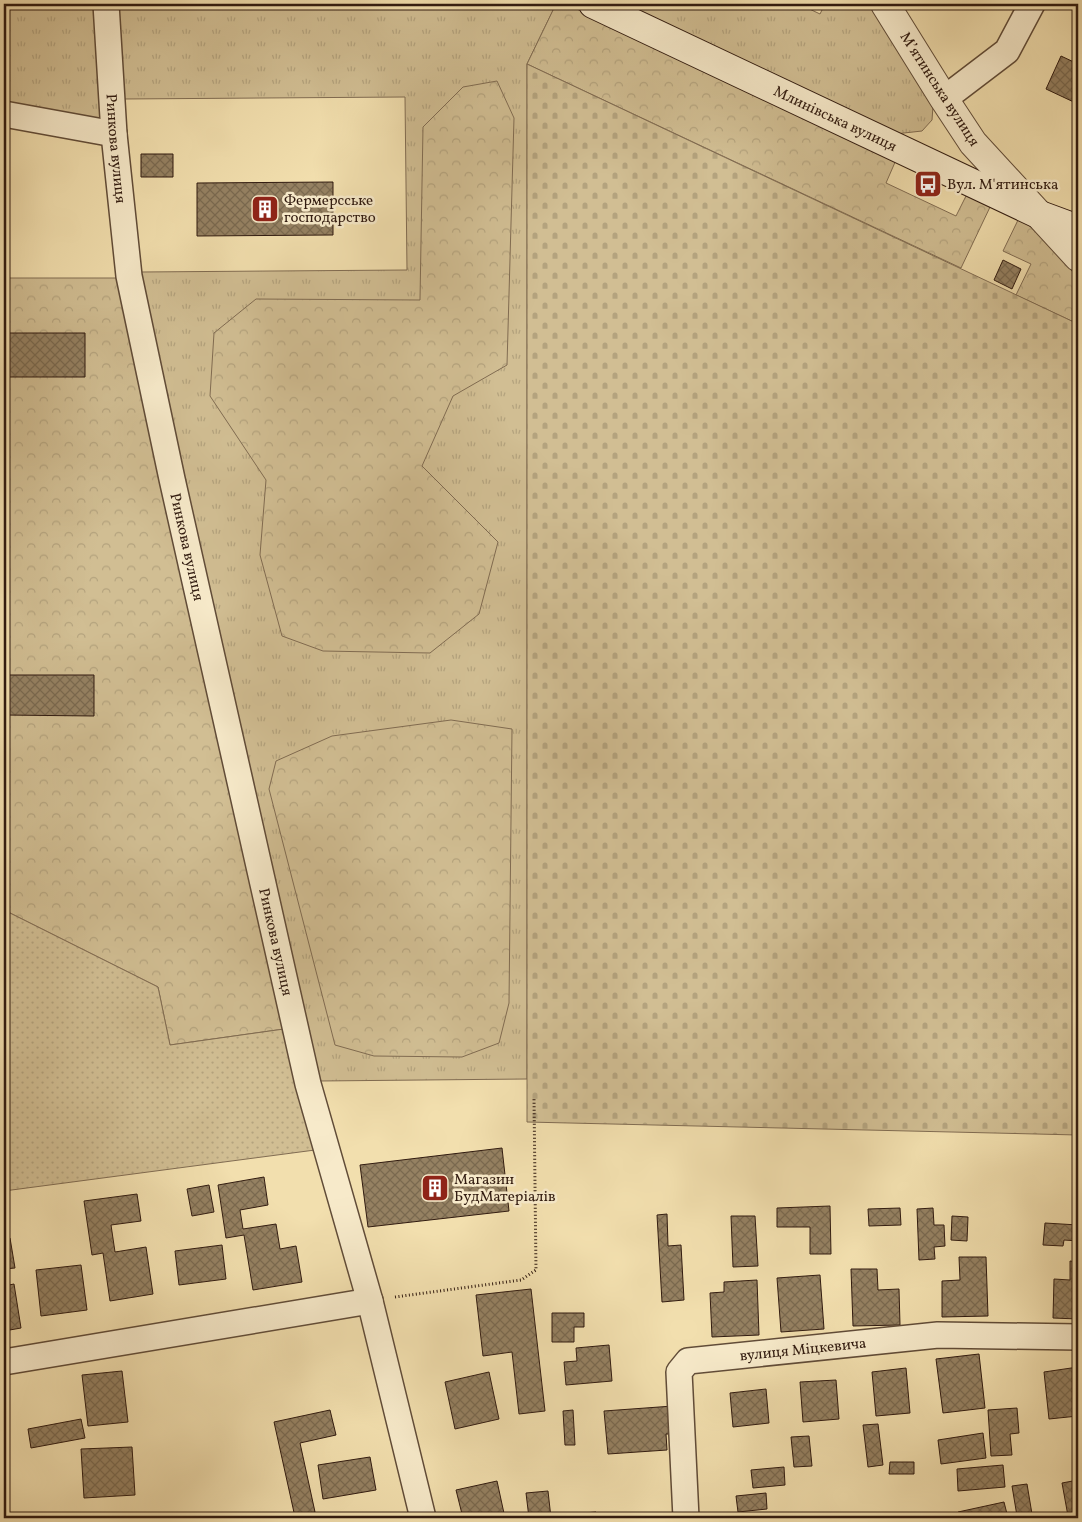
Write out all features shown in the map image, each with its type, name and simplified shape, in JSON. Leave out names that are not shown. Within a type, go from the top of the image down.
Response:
[{"type":"main road","name":"Млинівська вулиця","points":[[593,4],[1040,215],[1078,229]]},
{"type":"main road","name":"Мʼятинська вулиця","points":[[886,4],[944,99],[973,142],[1078,257]]},
{"type":"street","name":"Ринкова вулиця","points":[[106,4],[114,134],[129,276],[308,1084],[370,1301],[423,1518]]},
{"type":"street","points":[[944,99],[1007,50],[1032,4]]},
{"type":"street","points":[[4,114],[114,134]]},
{"type":"street","points":[[4,1362],[370,1301]]},
{"type":"street","name":"вулиця Міцкевича","points":[[686,1518],[679,1372],[688,1361],[938,1336],[1078,1337]]},
{"type":"path","points":[[370,1301],[521,1280],[536,1270],[534,1098]]},
{"type":"green space","points":[[4,4],[95,4],[102,121],[4,103]]},
{"type":"green space","points":[[118,4],[556,4],[527,64],[527,1079],[319,1081],[183,477],[140,272],[407,270],[405,97],[123,99]]},
{"type":"green space","points":[[556,4],[566,4],[896,160],[886,183],[956,216],[967,194],[991,205],[961,268],[527,64]]},
{"type":"green space","points":[[622,4],[799,4],[820,14],[825,4],[871,4],[933,106],[932,120],[922,131],[895,134]]},
{"type":"green space","points":[[527,64],[1078,324],[1078,1135],[527,1122]]},
{"type":"green space","points":[[497,81],[514,118],[507,365],[453,396],[422,466],[498,542],[479,614],[430,653],[323,651],[282,636],[260,555],[266,480],[210,396],[214,333],[256,299],[420,300],[423,127],[463,87]]},
{"type":"green space","points":[[1019,218],[1030,223],[1078,278],[1078,324],[1016,295],[1031,264],[1003,251]]},
{"type":"green space","points":[[4,278],[118,278],[284,1029],[170,1045],[158,987],[4,910]]},
{"type":"green space","points":[[451,720],[512,729],[509,1003],[499,1043],[462,1057],[374,1056],[335,1045],[269,789],[276,761],[332,736]]},
{"type":"green space","points":[[4,910],[158,987],[170,1045],[284,1029],[315,1150],[4,1191]]},
{"type":"building","points":[[1061,56],[1078,64],[1078,104],[1046,89]]},
{"type":"building","points":[[141,154],[173,154],[173,177],[141,177]]},
{"type":"building","name":"Фермерсське господарство","points":[[333,182],[333,235],[197,236],[197,183]]},
{"type":"building","points":[[1003,260],[1021,269],[1012,289],[994,280]]},
{"type":"building","points":[[4,333],[85,333],[85,377],[4,377]]},
{"type":"building","points":[[4,675],[94,675],[94,716],[4,715]]},
{"type":"building","name":"Магазин БудМатеріалів","points":[[502,1148],[509,1211],[368,1227],[360,1165]]},
{"type":"building","points":[[264,1177],[268,1205],[240,1210],[243,1229],[276,1224],[280,1249],[296,1246],[302,1282],[253,1290],[244,1235],[226,1238],[218,1185]]},
{"type":"building","points":[[209,1185],[214,1212],[192,1216],[187,1189]]},
{"type":"building","points":[[137,1194],[141,1221],[111,1225],[115,1252],[146,1247],[153,1294],[110,1301],[103,1253],[92,1255],[84,1201]]},
{"type":"building","points":[[830,1206],[831,1254],[810,1254],[810,1227],[777,1227],[777,1208]]},
{"type":"building","points":[[900,1208],[901,1225],[869,1226],[868,1209]]},
{"type":"building","points":[[933,1208],[934,1225],[944,1225],[945,1246],[934,1247],[935,1259],[919,1260],[917,1209]]},
{"type":"building","points":[[667,1214],[668,1246],[681,1245],[684,1300],[662,1302],[657,1215]]},
{"type":"building","points":[[731,1216],[755,1216],[758,1266],[733,1267]]},
{"type":"building","points":[[952,1216],[968,1217],[967,1241],[951,1240]]},
{"type":"building","points":[[1045,1223],[1078,1225],[1078,1241],[1064,1240],[1063,1246],[1043,1245]]},
{"type":"building","points":[[10,1238],[15,1268],[4,1269],[4,1239]]},
{"type":"building","points":[[222,1245],[226,1279],[179,1285],[175,1251]]},
{"type":"building","points":[[959,1257],[986,1257],[988,1316],[942,1317],[942,1281],[960,1280]]},
{"type":"building","points":[[1070,1261],[1078,1262],[1078,1319],[1053,1318],[1054,1279],[1070,1280]]},
{"type":"building","points":[[81,1265],[87,1310],[41,1316],[36,1270]]},
{"type":"building","points":[[851,1269],[877,1269],[878,1290],[899,1289],[900,1325],[853,1326]]},
{"type":"building","points":[[820,1275],[824,1329],[781,1332],[777,1278]]},
{"type":"building","points":[[757,1280],[759,1335],[712,1337],[710,1293],[724,1292],[724,1282]]},
{"type":"building","points":[[14,1284],[21,1328],[4,1331],[4,1286]]},
{"type":"building","points":[[531,1289],[545,1411],[519,1414],[512,1352],[483,1356],[476,1295]]},
{"type":"building","points":[[552,1313],[584,1313],[584,1327],[574,1327],[574,1342],[552,1342]]},
{"type":"building","points":[[609,1345],[612,1381],[566,1385],[564,1362],[577,1361],[576,1348]]},
{"type":"building","points":[[979,1354],[985,1408],[943,1413],[936,1359]]},
{"type":"building","points":[[1078,1367],[1078,1416],[1049,1419],[1044,1372]]},
{"type":"building","points":[[906,1368],[910,1413],[876,1416],[872,1372]]},
{"type":"building","points":[[122,1371],[128,1422],[88,1426],[82,1375]]},
{"type":"building","points":[[489,1372],[499,1419],[455,1429],[445,1382]]},
{"type":"building","points":[[836,1380],[839,1419],[803,1422],[800,1382]]},
{"type":"building","points":[[766,1389],[769,1423],[733,1427],[730,1393]]},
{"type":"building","points":[[673,1406],[675,1434],[666,1434],[667,1450],[608,1454],[604,1411]]},
{"type":"building","points":[[1017,1408],[1019,1433],[1010,1434],[1012,1455],[991,1456],[988,1410]]},
{"type":"building","points":[[330,1410],[336,1435],[300,1443],[315,1512],[295,1517],[274,1422]]},
{"type":"building","points":[[573,1410],[575,1445],[565,1445],[563,1411]]},
{"type":"building","points":[[81,1419],[85,1438],[31,1448],[28,1429]]},
{"type":"building","points":[[878,1424],[883,1465],[868,1467],[863,1425]]},
{"type":"building","points":[[983,1433],[986,1458],[941,1464],[938,1440]]},
{"type":"building","points":[[809,1436],[812,1466],[794,1467],[791,1437]]},
{"type":"building","points":[[132,1447],[135,1495],[84,1498],[81,1449]]},
{"type":"building","points":[[370,1457],[376,1490],[323,1499],[318,1465]]},
{"type":"building","points":[[890,1462],[914,1462],[914,1474],[889,1474]]},
{"type":"building","points":[[1003,1465],[1005,1487],[958,1491],[957,1469]]},
{"type":"building","points":[[784,1467],[785,1485],[753,1488],[751,1470]]},
{"type":"building","points":[[1078,1480],[1078,1514],[1068,1516],[1062,1483]]},
{"type":"building","points":[[497,1481],[505,1518],[463,1518],[456,1490]]},
{"type":"building","points":[[1027,1484],[1032,1514],[1017,1516],[1012,1486]]},
{"type":"building","points":[[548,1491],[551,1518],[529,1518],[526,1493]]},
{"type":"building","points":[[766,1493],[767,1509],[738,1512],[736,1496]]},
{"type":"building","points":[[1004,1502],[1008,1518],[959,1518],[958,1512]]},
{"type":"building","points":[[596,1512],[596,1518],[569,1518],[569,1514]]},
{"type":"place","name":"Вул. М'ятинська","points":[[928,184]]},
{"type":"place","name":"Фермерсське господарство","points":[[265,209]]},
{"type":"place","name":"Магазин БудМатеріалів","points":[[435,1188]]}]
